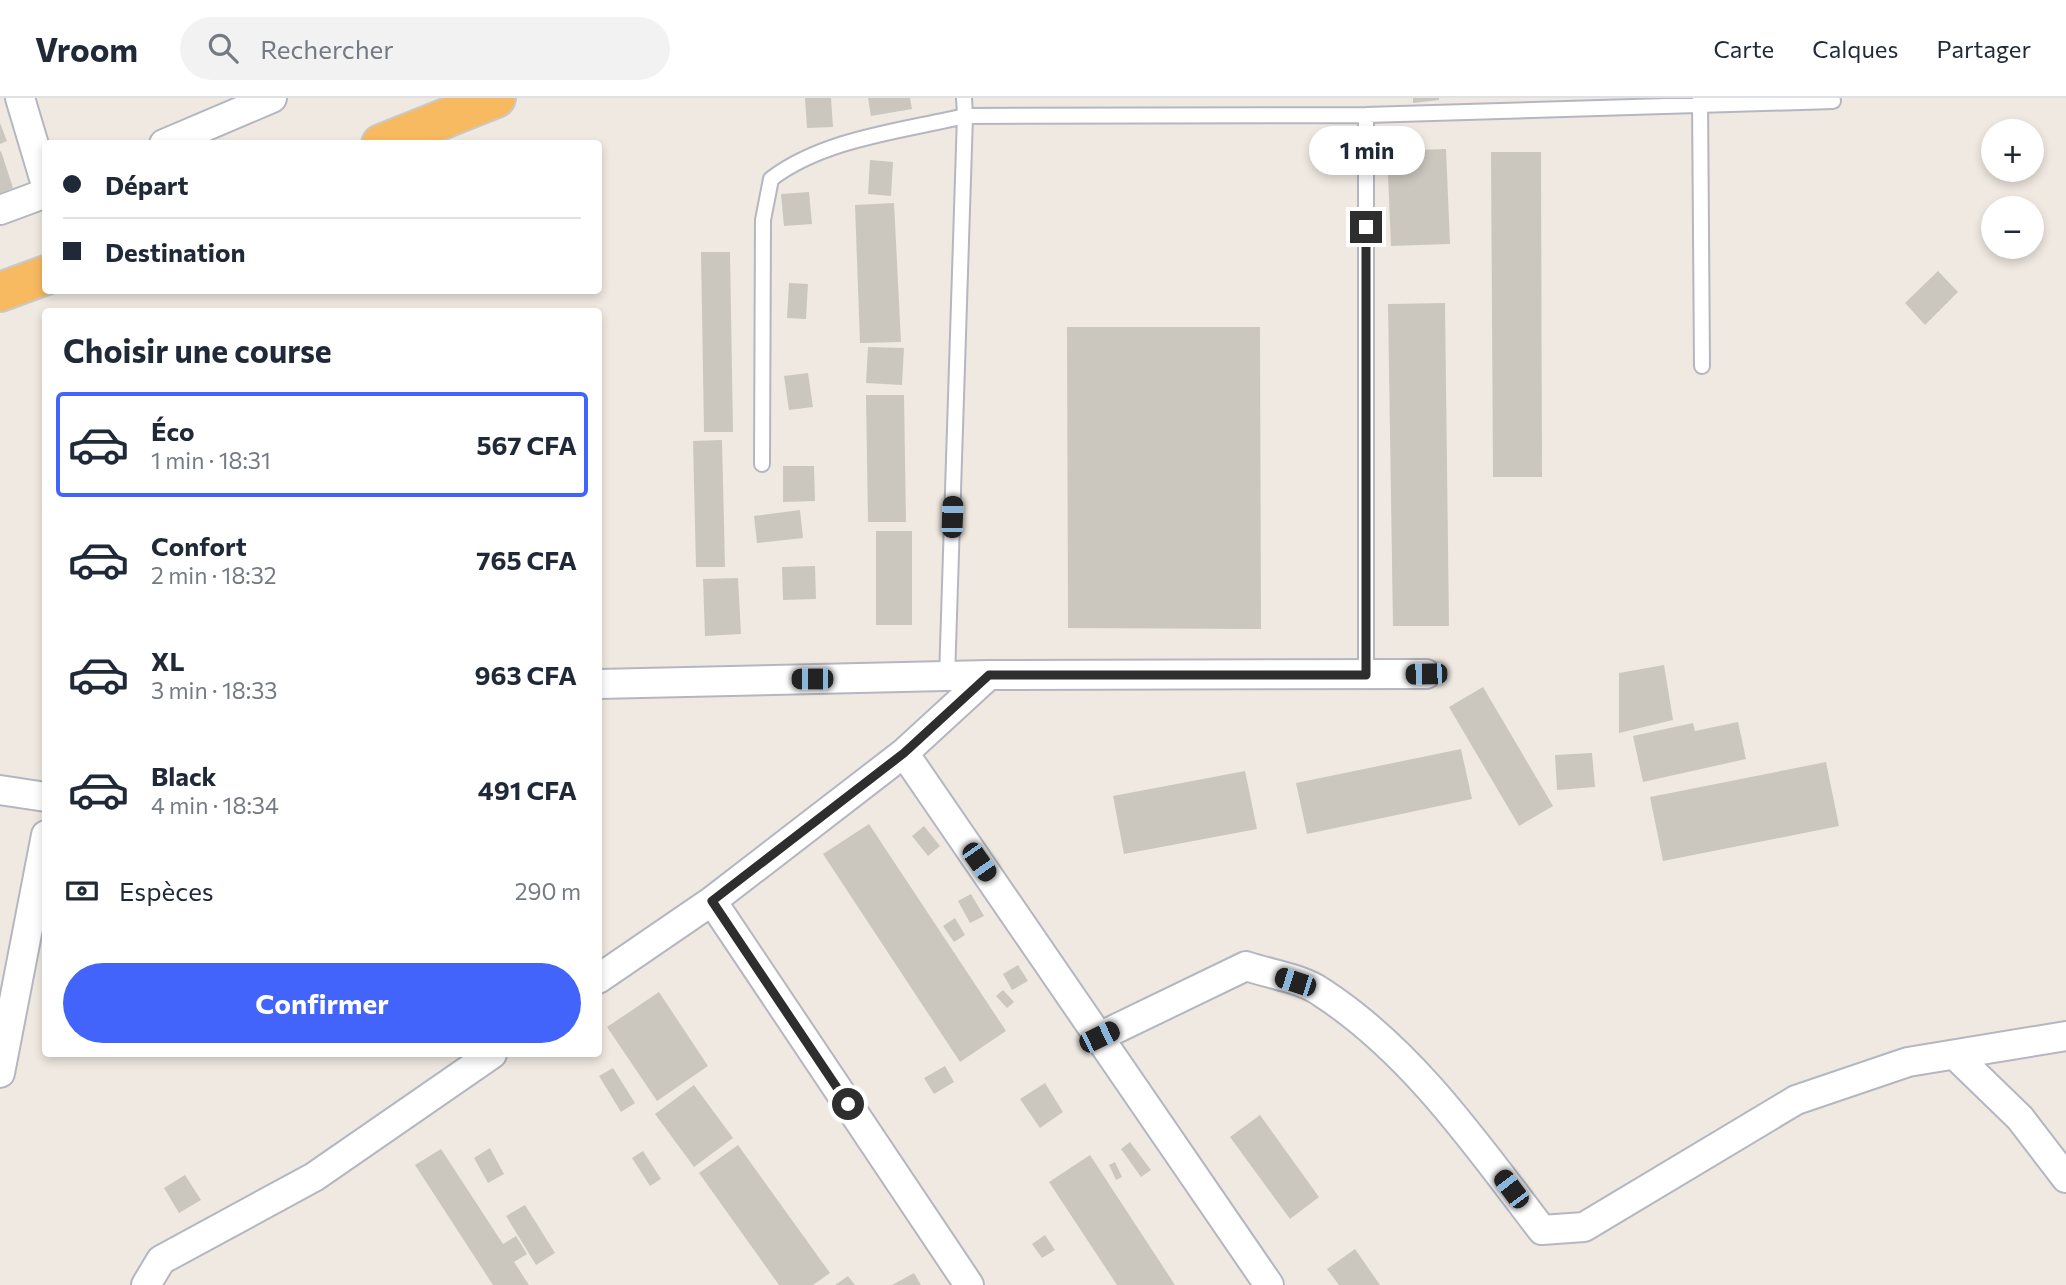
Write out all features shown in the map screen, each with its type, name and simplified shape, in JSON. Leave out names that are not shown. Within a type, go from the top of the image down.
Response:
[{"type":"highway","points":[[391,140],[496,98]]},
{"type":"highway","points":[[0,292],[42,276]]},
{"type":"street","points":[[20,98],[42,172]]},
{"type":"street","points":[[173,140],[272,98]]},
{"type":"street","points":[[0,211],[42,195]]},
{"type":"street","points":[[602,684],[703,679],[947,678],[989,675],[1426,674]]},
{"type":"street","points":[[602,976],[712,901],[904,753],[989,675]]},
{"type":"street","points":[[904,753],[1269,1285]]},
{"type":"street","points":[[0,790],[42,796]]},
{"type":"street","points":[[0,1073],[42,856]]},
{"type":"street","points":[[712,901],[969,1285]]},
{"type":"street","points":[[1099,1037],[1246,966],[1320,990],[1396,1052],[1464,1129],[1542,1230],[1584,1227],[1796,1100],[1908,1062],[2066,1036]]},
{"type":"street","points":[[1955,1055],[2020,1118],[2066,1178]]},
{"type":"street","points":[[146,1285],[161,1260],[314,1177],[488,1057]]},
{"type":"lane","points":[[947,678],[964,98]]},
{"type":"lane","points":[[762,464],[763,220],[771,179],[793,162],[863,140],[965,116],[1366,115],[1700,102],[1833,101]]},
{"type":"lane","points":[[1700,102],[1702,366]]},
{"type":"lane","points":[[1366,115],[1366,675]]},
{"type":"building","points":[[805,98],[831,98],[833,127],[807,128]]},
{"type":"building","points":[[868,98],[910,98],[912,109],[871,116]]},
{"type":"building","points":[[1413,98],[1439,98],[1439,100],[1413,103]]},
{"type":"building","points":[[0,123],[7,141],[0,144]]},
{"type":"building","points":[[1446,149],[1450,244],[1391,246],[1387,151]]},
{"type":"building","points":[[0,152],[13,188],[0,193]]},
{"type":"building","points":[[1491,152],[1541,152],[1542,477],[1493,477]]},
{"type":"building","points":[[870,160],[893,162],[891,196],[868,194]]},
{"type":"building","points":[[809,192],[812,224],[784,226],[781,194]]},
{"type":"building","points":[[894,203],[901,342],[860,343],[855,205]]},
{"type":"building","points":[[701,252],[730,252],[733,432],[704,432]]},
{"type":"building","points":[[1938,271],[1958,292],[1925,325],[1905,303]]},
{"type":"building","points":[[789,283],[808,284],[806,319],[787,318]]},
{"type":"building","points":[[1445,303],[1449,626],[1393,626],[1388,304]]},
{"type":"building","points":[[1067,327],[1260,327],[1261,629],[1068,628]]},
{"type":"building","points":[[868,347],[904,348],[902,385],[866,383]]},
{"type":"building","points":[[808,373],[813,407],[789,410],[784,376]]},
{"type":"building","points":[[866,395],[904,395],[906,522],[868,522]]},
{"type":"building","points":[[722,440],[725,567],[696,567],[693,441]]},
{"type":"building","points":[[783,466],[814,466],[815,501],[783,502]]},
{"type":"building","points":[[800,510],[803,538],[757,543],[754,516]]},
{"type":"building","points":[[876,531],[912,531],[912,625],[876,625]]},
{"type":"building","points":[[815,566],[816,599],[783,600],[782,567]]},
{"type":"building","points":[[738,578],[741,634],[705,636],[703,579]]},
{"type":"building","points":[[1664,665],[1673,720],[1619,733],[1619,673]]},
{"type":"building","points":[[1483,687],[1553,806],[1519,826],[1449,707]]},
{"type":"building","points":[[1738,722],[1746,759],[1643,782],[1633,736],[1693,723],[1695,731]]},
{"type":"building","points":[[1461,749],[1472,799],[1307,834],[1296,783]]},
{"type":"building","points":[[1592,753],[1595,787],[1557,790],[1555,755]]},
{"type":"building","points":[[1826,762],[1839,826],[1663,861],[1650,797]]},
{"type":"building","points":[[1245,771],[1257,829],[1124,854],[1113,796]]},
{"type":"building","points":[[869,824],[1006,1031],[960,1062],[823,854]]},
{"type":"building","points":[[924,826],[940,846],[928,856],[912,836]]},
{"type":"building","points":[[971,894],[984,916],[970,923],[958,901]]},
{"type":"building","points":[[955,918],[965,935],[954,942],[943,926]]},
{"type":"building","points":[[1018,965],[1028,981],[1012,990],[1003,974]]},
{"type":"building","points":[[1003,990],[1014,1002],[1007,1008],[996,996]]},
{"type":"building","points":[[659,992],[708,1066],[657,1101],[607,1027]]},
{"type":"building","points":[[945,1066],[954,1082],[934,1094],[924,1078]]},
{"type":"building","points":[[613,1068],[635,1103],[621,1112],[599,1076]]},
{"type":"building","points":[[1045,1083],[1063,1112],[1040,1128],[1020,1099]]},
{"type":"building","points":[[694,1085],[733,1138],[694,1167],[655,1114]]},
{"type":"building","points":[[1260,1115],[1319,1197],[1290,1219],[1230,1137]]},
{"type":"building","points":[[1130,1142],[1151,1170],[1141,1177],[1121,1149]]},
{"type":"building","points":[[738,1145],[830,1273],[813,1285],[779,1285],[699,1173]]},
{"type":"building","points":[[490,1148],[504,1174],[488,1183],[474,1158]]},
{"type":"building","points":[[441,1149],[503,1244],[516,1236],[527,1254],[514,1262],[529,1285],[493,1285],[415,1165]]},
{"type":"building","points":[[643,1151],[661,1179],[650,1186],[632,1158]]},
{"type":"building","points":[[1090,1155],[1175,1285],[1117,1285],[1049,1182]]},
{"type":"building","points":[[1115,1162],[1122,1177],[1116,1180],[1109,1165]]},
{"type":"building","points":[[185,1175],[201,1200],[179,1213],[164,1188]]},
{"type":"building","points":[[525,1205],[555,1253],[536,1265],[506,1216]]},
{"type":"building","points":[[1045,1235],[1055,1250],[1042,1258],[1032,1244]]},
{"type":"building","points":[[1355,1249],[1380,1285],[1339,1285],[1327,1269]]},
{"type":"building","points":[[914,1273],[921,1285],[892,1285]]},
{"type":"building","points":[[848,1276],[855,1285],[835,1285]]},
{"type":"route","points":[[848,1104],[712,901],[904,753],[989,675],[1366,675],[1366,227]]}]
